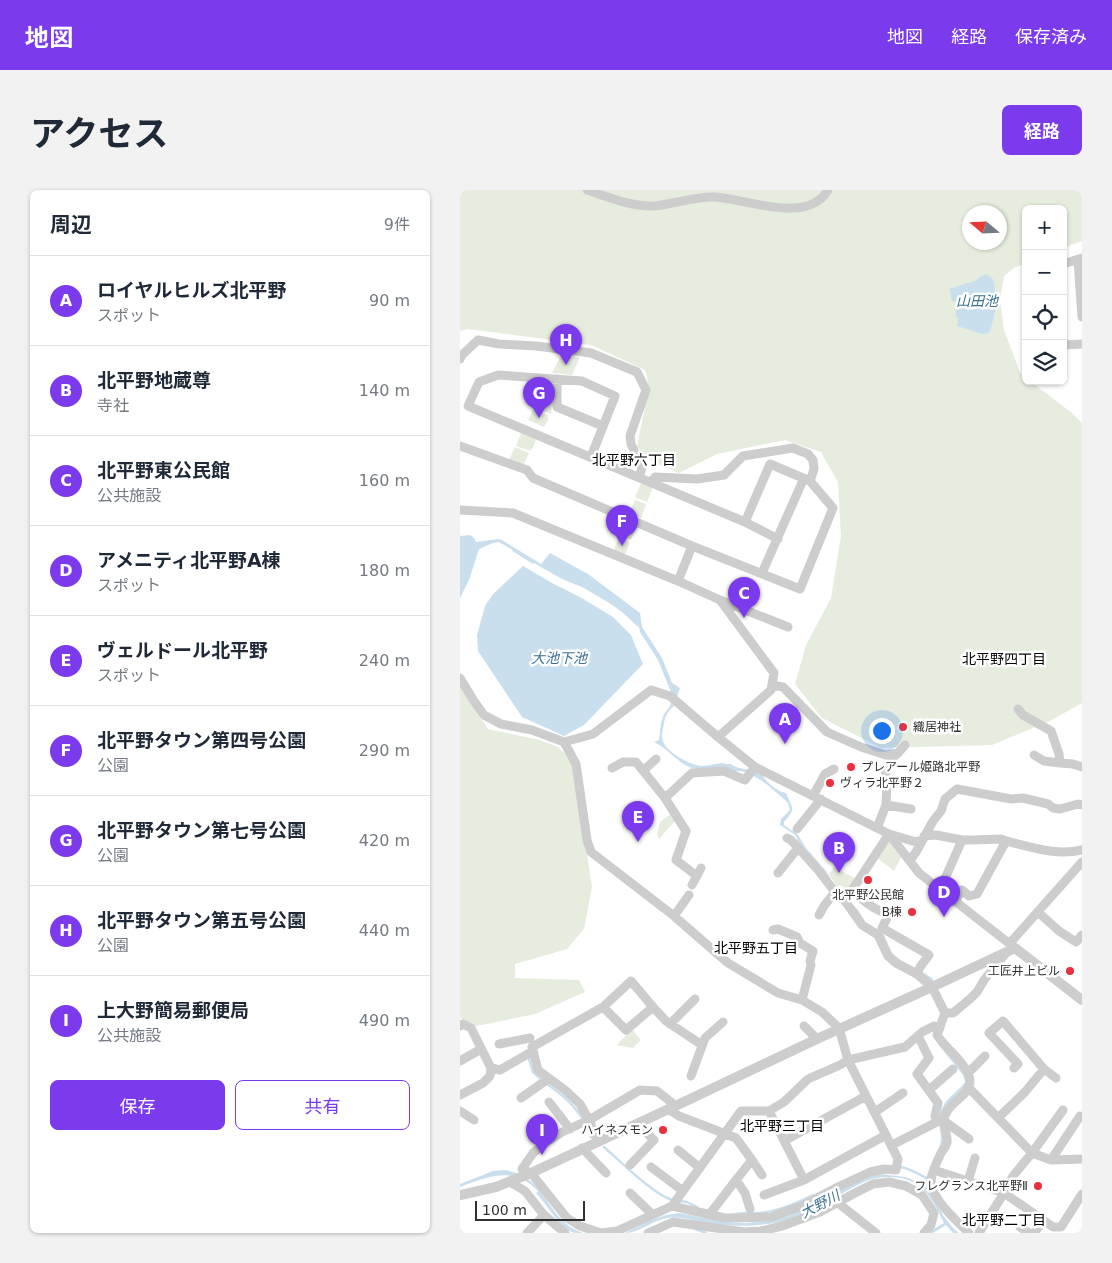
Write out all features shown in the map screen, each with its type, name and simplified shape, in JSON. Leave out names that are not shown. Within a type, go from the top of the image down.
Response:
[{"type":"street","points":[[587,190],[641,206],[656,206],[714,197],[790,208],[806,206],[816,202],[828,190]]},
{"type":"street","points":[[1067,263],[1080,259],[1082,317]]},
{"type":"street","points":[[460,359],[478,340],[499,344],[536,346],[591,353],[636,372],[646,390],[630,436],[631,444],[642,468],[639,477]]},
{"type":"street","points":[[1067,345],[1082,344]]},
{"type":"street","points":[[591,457],[615,396],[582,381],[498,375],[479,382],[468,406],[745,522],[778,538]]},
{"type":"street","points":[[557,379],[557,407],[603,426]]},
{"type":"street","points":[[460,446],[527,470],[533,478],[692,546],[800,589],[833,508],[807,479],[770,464],[745,522]]},
{"type":"street","points":[[651,482],[655,477],[697,479],[724,475],[743,456],[793,448],[808,454],[813,460],[814,469],[807,479],[762,573]]},
{"type":"street","points":[[460,510],[513,513],[788,627]]},
{"type":"street","points":[[678,581],[692,546]]},
{"type":"street","points":[[718,737],[771,690],[774,673],[720,600]]},
{"type":"street","points":[[460,678],[484,715],[502,724],[532,730],[564,742],[593,734],[650,690],[670,696],[755,766],[889,834],[916,842],[936,834],[962,840],[1001,839],[1029,848],[1065,853],[1082,850]]},
{"type":"street","points":[[772,685],[783,688],[827,732],[861,747],[886,755],[898,753]]},
{"type":"street","points":[[1018,709],[1023,715],[1051,731],[1060,763]]},
{"type":"street","points":[[564,742],[576,764],[587,840],[591,852],[674,916],[728,963],[778,994],[802,1000],[822,1012],[839,1028],[848,1060],[898,1159],[896,1170],[884,1169],[870,1172],[838,1186],[802,1206],[771,1217],[726,1218],[672,1206]]},
{"type":"street","points":[[877,828],[886,805],[888,781],[885,770],[890,760],[905,745]]},
{"type":"street","points":[[1034,755],[1044,760],[1082,767]]},
{"type":"street","points":[[643,771],[656,759]]},
{"type":"street","points":[[612,768],[623,762],[636,762],[665,798],[686,831],[676,860],[699,872],[692,885]]},
{"type":"street","points":[[665,798],[692,772],[724,771],[745,780],[755,766]]},
{"type":"street","points":[[797,829],[817,798],[825,774],[834,769]]},
{"type":"street","points":[[910,860],[941,811],[945,799],[957,789],[1011,799],[1023,798],[1060,809],[1078,804],[1082,805]]},
{"type":"street","points":[[886,805],[910,810]]},
{"type":"street","points":[[889,834],[919,873],[1010,948],[1082,1000]]},
{"type":"street","points":[[849,896],[889,834]]},
{"type":"street","points":[[787,838],[819,871],[835,892],[873,906],[882,912],[890,913],[879,926],[929,955],[918,970]]},
{"type":"street","points":[[940,890],[962,840]]},
{"type":"street","points":[[955,901],[962,890],[969,896],[977,894],[1006,841]]},
{"type":"street","points":[[778,873],[798,848]]},
{"type":"street","points":[[939,1034],[949,1013],[977,992],[984,980],[1038,912],[1082,862]]},
{"type":"street","points":[[819,915],[835,892]]},
{"type":"street","points":[[674,916],[688,895]]},
{"type":"street","points":[[849,896],[862,925],[878,935],[888,956],[896,963],[918,970],[935,986],[949,1013]]},
{"type":"street","points":[[1038,912],[1059,931],[1076,942],[1082,936]]},
{"type":"street","points":[[786,932],[790,922]]},
{"type":"street","points":[[773,930],[778,929],[797,937],[800,943],[813,951],[802,1000]]},
{"type":"street","points":[[460,1195],[496,1187],[531,1173],[817,1038],[935,986],[1010,948]]},
{"type":"street","points":[[491,1068],[500,1070],[603,1007],[631,981],[670,1024],[702,1045]]},
{"type":"street","points":[[670,1024],[696,999]]},
{"type":"street","points":[[603,1007],[626,1030],[653,1007]]},
{"type":"street","points":[[1014,1068],[1018,1064],[989,1033],[1005,1018],[1038,1055],[1044,1069],[1056,1078]]},
{"type":"street","points":[[692,1076],[705,1038],[723,1022]]},
{"type":"street","points":[[460,1026],[463,1024],[471,1028],[491,1068],[490,1076],[483,1083],[460,1095]]},
{"type":"street","points":[[804,1026],[817,1038]]},
{"type":"street","points":[[762,1175],[736,1138],[725,1134],[679,1116],[658,1091],[640,1090],[589,1120],[548,1141],[533,1153],[522,1169],[531,1173],[567,1218],[580,1226],[602,1233],[617,1231],[672,1206],[725,1134],[741,1111],[768,1111],[784,1102],[808,1079],[848,1060],[905,1047],[922,1032],[934,1026],[968,1073],[970,1081],[969,1088],[948,1109],[944,1117],[947,1143],[934,1170],[931,1186],[945,1210],[969,1233]]},
{"type":"street","points":[[499,1044],[529,1035],[538,1070],[580,1104],[598,1142]]},
{"type":"street","points":[[892,1145],[937,1122],[935,1116],[938,1104],[917,1074],[929,1058],[918,1036]]},
{"type":"street","points":[[460,1060],[481,1049]]},
{"type":"street","points":[[968,1073],[985,1056]]},
{"type":"street","points":[[929,1090],[954,1069]]},
{"type":"street","points":[[998,1118],[1025,1092],[1044,1069]]},
{"type":"street","points":[[521,1098],[548,1079]]},
{"type":"street","points":[[969,1088],[1032,1154],[1051,1160],[1082,1159]]},
{"type":"street","points":[[875,1112],[903,1093]]},
{"type":"street","points":[[784,1141],[866,1096]]},
{"type":"street","points":[[549,1102],[570,1129]]},
{"type":"street","points":[[979,1233],[1013,1176],[1032,1154],[1063,1110]]},
{"type":"street","points":[[460,1111],[474,1120]]},
{"type":"street","points":[[768,1111],[804,1180]]},
{"type":"street","points":[[1051,1160],[1080,1116]]},
{"type":"street","points":[[944,1121],[969,1139]]},
{"type":"street","points":[[630,1165],[654,1140],[637,1124]]},
{"type":"street","points":[[764,1194],[804,1180],[886,1135]]},
{"type":"street","points":[[582,1148],[606,1173]]},
{"type":"street","points":[[678,1150],[700,1168]]},
{"type":"street","points":[[968,1181],[975,1158]]},
{"type":"street","points":[[709,1214],[752,1160]]},
{"type":"street","points":[[651,1166],[683,1191]]},
{"type":"street","points":[[934,1170],[1004,1193],[1053,1227],[1061,1227],[1082,1194]]},
{"type":"street","points":[[736,1180],[745,1192],[750,1209]]},
{"type":"street","points":[[510,1182],[525,1191],[544,1215],[565,1233]]},
{"type":"street","points":[[648,1233],[673,1222],[747,1232],[782,1230],[873,1184],[889,1182],[906,1186],[922,1195],[934,1213],[931,1225],[924,1233]]},
{"type":"street","points":[[630,1193],[652,1215]]},
{"type":"street","points":[[838,1203],[876,1233]]},
{"type":"street","points":[[1073,1208],[1082,1214]]},
{"type":"street","points":[[934,1213],[945,1210]]},
{"type":"street","points":[[527,1233],[544,1215]]},
{"type":"street","points":[[1034,1233],[1043,1221]]},
{"type":"green space","points":[[460,190],[1082,190],[1082,241],[1067,247],[1067,205],[1022,205],[1022,265],[1004,276],[1000,300],[1004,330],[1022,376],[1022,385],[1035,385],[1082,423],[1082,703],[1050,721],[992,745],[881,748],[822,718],[795,684],[806,645],[831,598],[841,536],[838,482],[821,452],[785,440],[717,454],[679,473],[653,462],[637,447],[649,386],[645,370],[591,345],[468,329],[460,331]]},
{"type":"green space","points":[[561,356],[580,357],[572,375],[552,373]]},
{"type":"green space","points":[[547,382],[553,383],[556,387],[551,414],[539,409],[539,402],[537,401]]},
{"type":"green space","points":[[533,410],[548,415],[548,420],[544,427],[528,420]]},
{"type":"green space","points":[[521,433],[536,439],[530,451],[516,446]]},
{"type":"green space","points":[[515,447],[529,453],[523,466],[509,460]]},
{"type":"green space","points":[[641,483],[653,487],[647,502],[635,497]]},
{"type":"green space","points":[[635,500],[646,504],[641,518],[630,513]]},
{"type":"green space","points":[[626,521],[637,526],[631,540],[620,536]]},
{"type":"green space","points":[[619,537],[630,542],[625,555],[614,550]]},
{"type":"green space","points":[[460,687],[488,729],[540,740],[558,747],[573,761],[592,887],[584,929],[567,949],[515,964],[515,978],[579,980],[585,992],[535,1014],[467,1028],[460,1017]]},
{"type":"green space","points":[[671,814],[675,821],[659,839],[657,834],[660,822]]},
{"type":"green space","points":[[890,842],[902,856],[894,871],[877,858],[884,845]]},
{"type":"green space","points":[[834,867],[856,879],[850,887],[846,889],[840,885],[837,887],[829,874]]},
{"type":"green space","points":[[632,1029],[641,1040],[633,1048],[617,1045]]},
{"type":"water","name":"山田池","points":[[986,274],[993,279],[996,306],[989,333],[983,334],[957,326],[957,307],[955,301],[952,301],[949,289],[977,280]]},
{"type":"water","name":"大野川","points":[[470,535],[476,542],[502,540],[541,564],[550,553],[588,574],[640,613],[642,627],[662,658],[672,683],[680,688],[674,706],[667,714],[665,720],[662,740],[665,745],[685,761],[696,765],[704,766],[724,763],[757,772],[775,788],[786,793],[792,806],[792,811],[784,825],[798,835],[806,848],[826,871],[834,885],[858,910],[866,923],[884,935],[892,953],[932,978],[949,1011],[941,1036],[965,1072],[967,1085],[947,1106],[944,1142],[929,1176],[934,1197],[943,1215],[959,1233],[953,1233],[946,1225],[933,1233],[927,1233],[944,1223],[930,1198],[924,1190],[911,1181],[887,1177],[871,1179],[810,1211],[774,1223],[731,1225],[673,1218],[662,1219],[636,1231],[625,1233],[649,1221],[679,1213],[726,1222],[746,1223],[788,1216],[814,1205],[870,1176],[881,1174],[905,1177],[923,1184],[940,1144],[940,1112],[946,1101],[965,1082],[963,1075],[937,1043],[944,1007],[910,969],[885,948],[862,924],[804,851],[795,835],[780,825],[781,819],[790,810],[788,803],[752,775],[739,771],[701,770],[689,767],[654,742],[659,740],[661,723],[674,694],[671,692],[658,660],[640,632],[639,627],[611,604],[582,587],[533,564],[499,542],[479,549],[469,580],[460,598],[460,536]]},
{"type":"water","name":"大池下池","points":[[523,566],[613,617],[631,635],[643,664],[584,725],[564,736],[522,717],[478,651],[477,635],[485,606],[493,594]]},
{"type":"water","points":[[504,1170],[529,1180],[538,1188],[563,1221],[583,1233],[575,1233],[564,1227],[536,1193],[538,1191],[529,1183],[519,1178],[510,1176],[490,1177],[460,1187],[460,1184],[493,1171]]},
{"type":"waterway","points":[[528,1056],[533,1072],[542,1080]]},
{"type":"waterway","points":[[547,1084],[567,1100],[583,1119]]},
{"type":"waterway","points":[[586,1124],[591,1137]]},
{"type":"waterway","points":[[604,1147],[647,1185],[673,1200]]},
{"type":"waterway","points":[[900,1167],[928,1179]]},
{"type":"waterway","name":"大野川","points":[[736,1214],[760,1213],[774,1210],[794,1204],[813,1195]]},
{"type":"waterway","points":[[679,1201],[687,1202],[697,1207]]},
{"type":"waterway","points":[[695,1229],[706,1233]]},
{"type":"place","name":"北平野タウン第五号公園","points":[[566,365]]},
{"type":"place","name":"北平野タウン第七号公園","points":[[539,418]]},
{"type":"place","name":"北平野タウン第四号公園","points":[[622,546]]},
{"type":"place","name":"北平野東公民館","points":[[744,618]]},
{"type":"place","name":"織居神社","points":[[903,727]]},
{"type":"place","name":"ロイヤルヒルズ北平野","points":[[785,744]]},
{"type":"place","name":"プレアール姫路北平野","points":[[851,767]]},
{"type":"place","name":"ヴィラ北平野２","points":[[830,783]]},
{"type":"place","name":"ヴェルドール北平野","points":[[638,842]]},
{"type":"place","name":"北平野地蔵尊","points":[[839,873]]},
{"type":"place","name":"北平野公民館","points":[[868,880]]},
{"type":"place","name":"B棟","points":[[912,912]]},
{"type":"place","name":"アメニティ北平野A棟","points":[[944,917]]},
{"type":"place","name":"工匠井上ビル","points":[[1070,971]]},
{"type":"place","name":"ハイネスモン","points":[[663,1130]]},
{"type":"place","name":"上大野簡易郵便局","points":[[542,1155]]},
{"type":"place","name":"フレグランス北平野Ⅱ","points":[[1038,1186]]},
{"type":"district","name":"北平野六丁目","points":[[634,460]]},
{"type":"district","name":"北平野四丁目","points":[[1004,659]]},
{"type":"district","name":"北平野五丁目","points":[[756,948]]},
{"type":"district","name":"北平野三丁目","points":[[782,1126]]},
{"type":"district","name":"北平野二丁目","points":[[1004,1220]]}]
